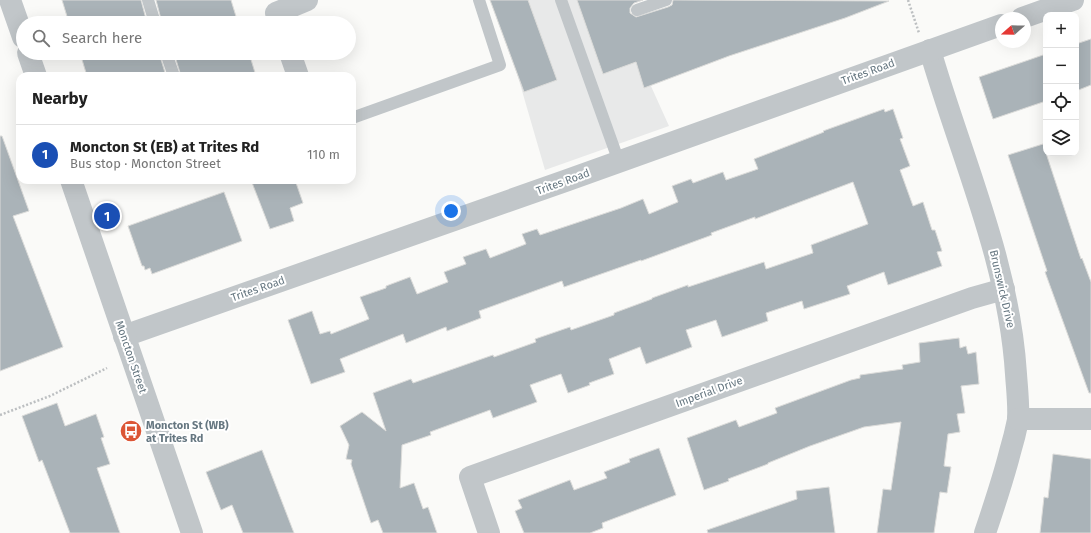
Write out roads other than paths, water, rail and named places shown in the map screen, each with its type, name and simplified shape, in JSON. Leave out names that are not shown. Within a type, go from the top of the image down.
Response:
[{"type":"street","points":[[10,0],[16,17]]},
{"type":"street","points":[[275,12],[307,0]]},
{"type":"street","points":[[1031,15],[1073,0]]},
{"type":"street","name":"Trites Road","points":[[124,336],[619,162],[995,27]]},
{"type":"street","name":"Brunswick Drive","points":[[927,51],[939,81],[977,194],[1004,289],[1014,351],[1018,419],[1002,484],[985,533]]},
{"type":"street","points":[[30,60],[35,72]]},
{"type":"street","points":[[292,60],[297,72]]},
{"type":"street","name":"Moncton Street","points":[[73,184],[192,533]]},
{"type":"street","name":"Imperial Drive","points":[[489,533],[470,477],[972,298],[1004,289]]},
{"type":"street","points":[[1018,419],[1091,419]]},
{"type":"lane","points":[[148,0],[153,16]]},
{"type":"lane","points":[[356,117],[500,64],[479,0]]},
{"type":"lane","points":[[561,0],[619,162]]},
{"type":"lane","points":[[637,10],[666,0]]},
{"type":"lane","points":[[168,60],[173,72]]},
{"type":"place","name":"Moncton St (EB) at Trites Rd","points":[[107,216]]},
{"type":"place","name":"Moncton St (WB) at Trites Rd","points":[[131,431]]}]
